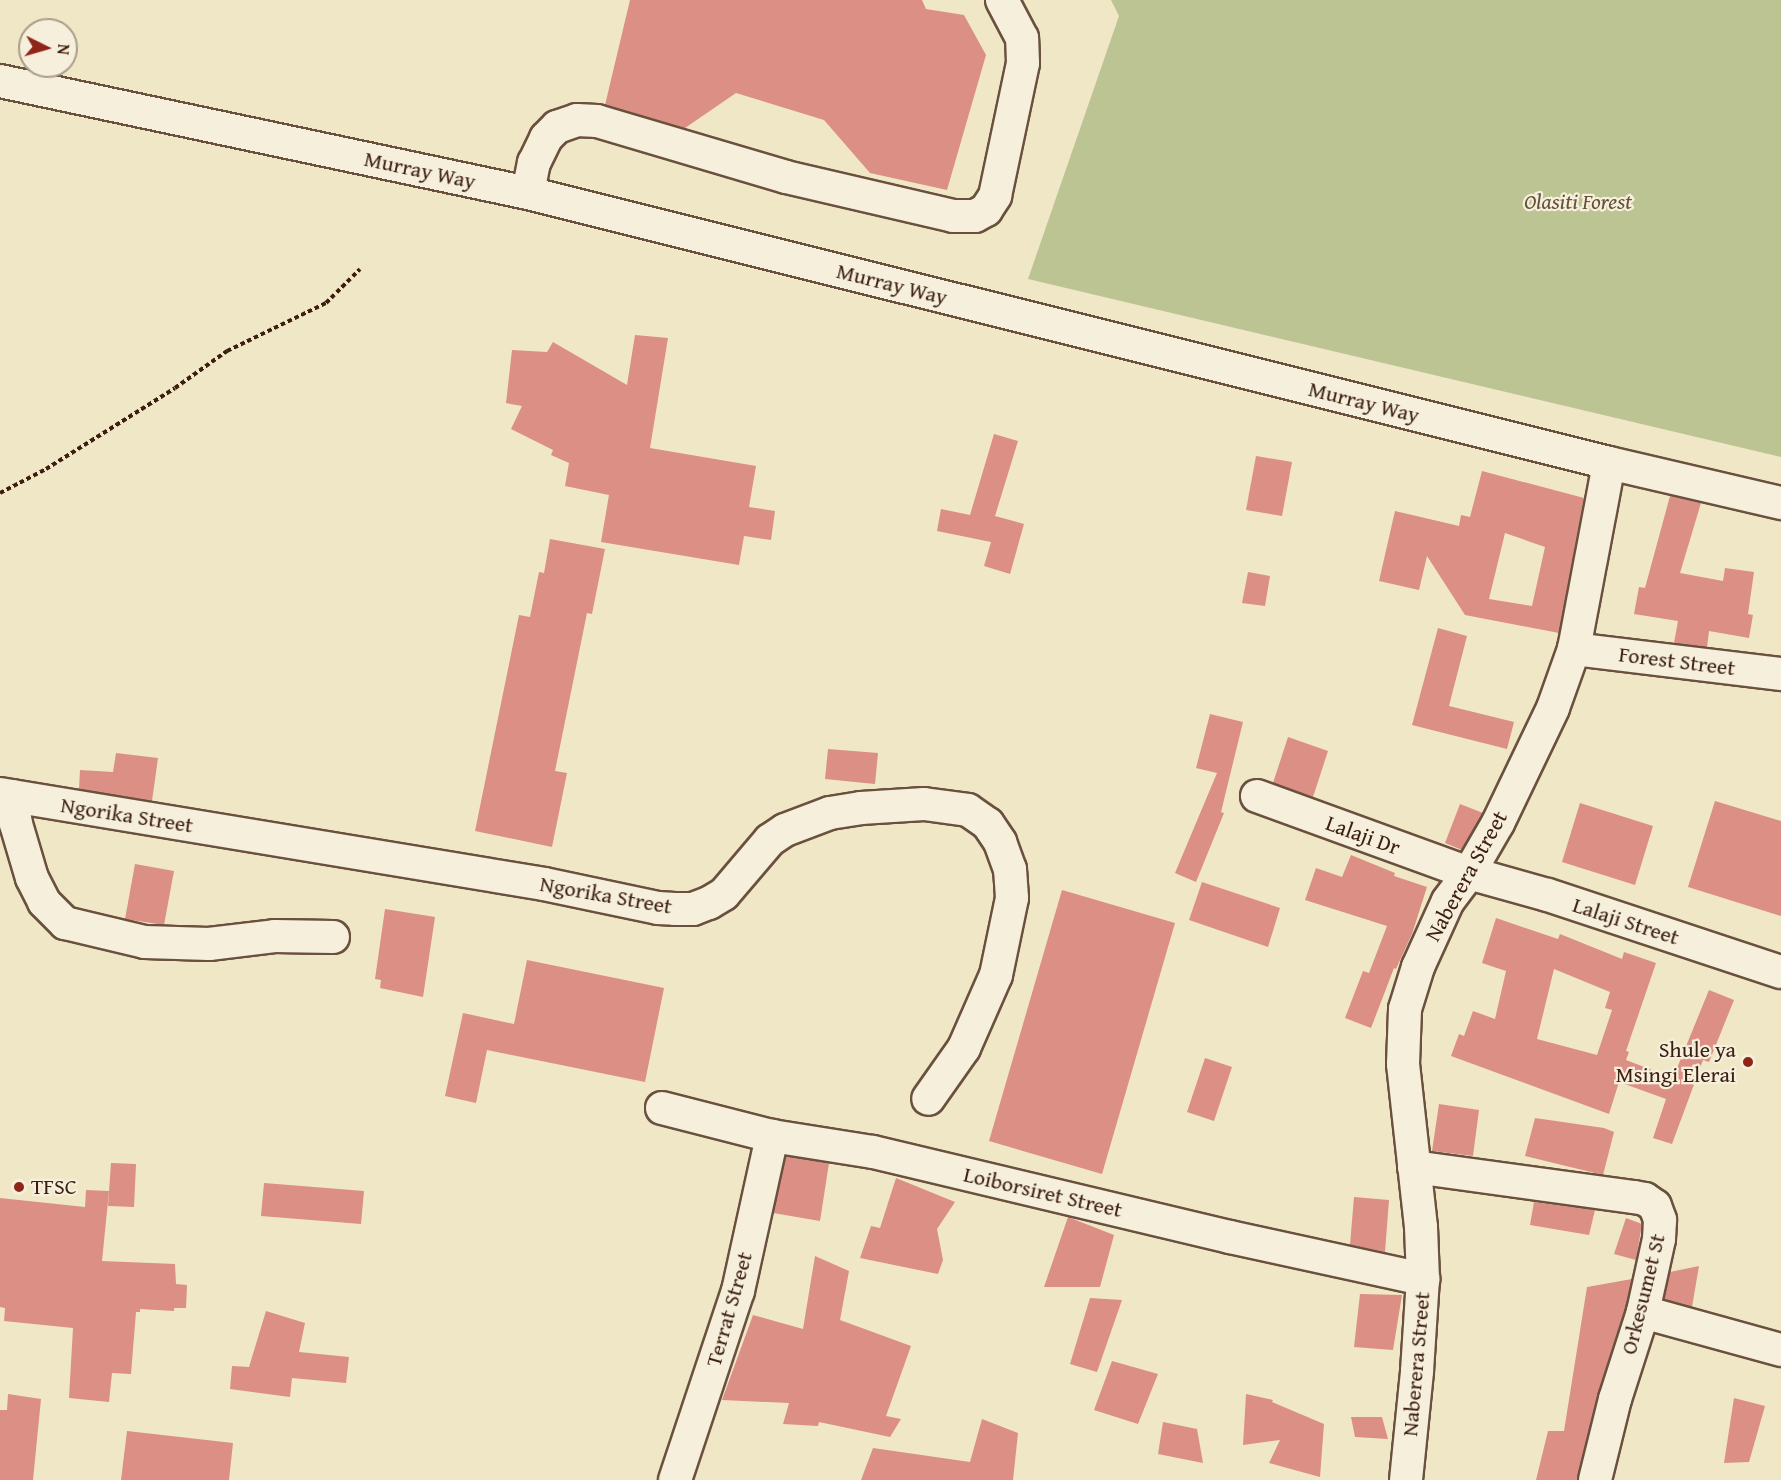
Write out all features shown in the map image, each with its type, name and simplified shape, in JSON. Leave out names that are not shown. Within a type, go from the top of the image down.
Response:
[{"type":"street","points":[[528,193],[534,163],[551,133],[557,127],[577,120],[597,121],[786,177],[933,211],[975,216],[986,210],[995,196],[1023,63],[1022,38],[1002,0]]},
{"type":"street","name":"Murray Way","points":[[0,81],[528,193],[1610,463],[1781,503]]},
{"type":"street","name":"Naberera Street","points":[[1406,1480],[1423,1280],[1414,1167],[1402,1064],[1408,990],[1448,901],[1469,873],[1498,823],[1548,719],[1574,649],[1610,463]]},
{"type":"street","name":"Forest Street","points":[[1574,649],[1781,674]]},
{"type":"street","points":[[6,795],[32,878],[44,902],[65,923],[102,934],[145,942],[209,944],[275,936],[333,937]]},
{"type":"street","name":"Ngorika Street","points":[[6,795],[520,880],[658,908],[675,909],[693,909],[710,903],[724,894],[770,840],[785,830],[830,813],[861,808],[924,804],[968,810],[988,824],[1000,842],[1010,869],[1012,898],[996,975],[964,1048],[928,1099]]},
{"type":"street","name":"Lalaji Dr","points":[[1257,796],[1469,873]]},
{"type":"street","name":"Lalaji Street","points":[[1469,873],[1548,895],[1781,972]]},
{"type":"street","name":"Loiborsiret Street","points":[[662,1108],[772,1136],[873,1152],[1230,1237],[1423,1280]]},
{"type":"street","name":"Terrat Street","points":[[675,1480],[738,1291],[772,1136]]},
{"type":"street","name":"Orkesumet St","points":[[1414,1167],[1645,1198],[1654,1206],[1660,1220],[1643,1312],[1615,1399],[1595,1480]]},
{"type":"street","points":[[1643,1312],[1781,1350]]},
{"type":"path","points":[[0,493],[66,457],[175,388],[227,351],[326,303],[360,269]]},
{"type":"green space","name":"Olasiti Forest","points":[[1111,0],[1781,0],[1781,457],[1028,279],[1119,16]]},
{"type":"building","points":[[630,0],[922,0],[926,9],[964,15],[986,55],[947,190],[870,173],[824,120],[736,93],[685,128],[605,105]]},
{"type":"building","points":[[635,335],[668,338],[650,448],[756,466],[749,507],[775,511],[771,540],[744,536],[739,565],[601,542],[609,495],[565,486],[569,463],[551,455],[553,450],[511,429],[522,406],[506,403],[512,350],[547,352],[553,342],[627,385]]},
{"type":"building","points":[[994,434],[1018,441],[995,516],[1024,524],[1010,574],[984,566],[991,542],[937,531],[941,509],[970,515]]},
{"type":"building","points":[[1256,456],[1292,462],[1282,516],[1246,510]]},
{"type":"building","points":[[1482,471],[1584,498],[1559,633],[1465,615],[1427,556],[1419,590],[1379,581],[1395,511],[1459,526],[1461,515],[1470,517]],"holes":[[[1505,533],[1545,547],[1532,606],[1489,599]]]},
{"type":"building","points":[[1670,496],[1701,503],[1680,573],[1723,581],[1725,568],[1754,572],[1748,614],[1753,615],[1749,638],[1709,631],[1707,647],[1674,643],[1678,621],[1634,614],[1639,587],[1645,588]]},
{"type":"building","points":[[550,539],[605,549],[592,614],[587,613],[555,771],[567,773],[552,847],[475,831],[519,615],[530,617],[539,572],[544,573]]},
{"type":"building","points":[[1248,572],[1270,576],[1265,606],[1242,603]]},
{"type":"building","points":[[1438,628],[1467,636],[1449,706],[1514,722],[1507,749],[1412,725]]},
{"type":"building","points":[[1210,714],[1243,722],[1221,812],[1224,813],[1196,882],[1175,873],[1217,773],[1196,768]]},
{"type":"building","points":[[1288,737],[1328,751],[1313,797],[1273,783]]},
{"type":"building","points":[[828,749],[878,753],[875,784],[825,779]]},
{"type":"building","points":[[116,753],[158,758],[152,801],[79,789],[80,770],[113,772]]},
{"type":"building","points":[[1715,801],[1781,821],[1781,916],[1688,887]]},
{"type":"building","points":[[1580,803],[1653,826],[1635,885],[1562,862]]},
{"type":"building","points":[[1460,804],[1483,813],[1462,850],[1445,843]]},
{"type":"building","points":[[1351,855],[1395,873],[1394,876],[1427,887],[1412,934],[1396,969],[1394,968],[1371,1028],[1345,1018],[1363,971],[1369,973],[1387,926],[1305,900],[1316,868],[1342,877]]},
{"type":"building","points":[[135,864],[174,871],[164,925],[125,919]]},
{"type":"building","points":[[1202,882],[1280,908],[1268,947],[1189,920]]},
{"type":"building","points":[[1062,890],[1175,923],[1102,1174],[989,1141]]},
{"type":"building","points":[[385,909],[435,917],[423,997],[380,988],[381,980],[375,979]]},
{"type":"building","points":[[1496,918],[1558,939],[1560,934],[1622,959],[1624,952],[1656,963],[1626,1051],[1629,1052],[1626,1060],[1673,1078],[1709,990],[1734,1000],[1709,1062],[1703,1060],[1672,1144],[1653,1138],[1666,1099],[1619,1082],[1609,1114],[1451,1056],[1459,1034],[1464,1036],[1473,1011],[1495,1019],[1506,971],[1482,963]],"holes":[[[1554,969],[1610,992],[1605,1008],[1612,1010],[1597,1055],[1537,1039]]]},
{"type":"building","points":[[527,960],[664,988],[645,1082],[487,1050],[476,1103],[445,1096],[463,1013],[514,1024]]},
{"type":"building","points":[[1205,1058],[1232,1067],[1214,1121],[1187,1112]]},
{"type":"building","points":[[1439,1104],[1479,1110],[1473,1156],[1432,1151]]},
{"type":"building","points":[[1535,1118],[1604,1128],[1614,1132],[1603,1175],[1525,1156]]},
{"type":"building","points":[[786,1156],[829,1163],[820,1221],[773,1213]]},
{"type":"building","points":[[111,1163],[136,1164],[134,1207],[108,1206]]},
{"type":"building","points":[[896,1178],[955,1202],[937,1229],[943,1260],[938,1274],[860,1258],[871,1226],[880,1228]]},
{"type":"building","points":[[264,1183],[364,1191],[361,1224],[261,1216]]},
{"type":"building","points":[[86,1190],[109,1191],[102,1261],[175,1264],[176,1284],[187,1285],[186,1308],[174,1308],[174,1311],[140,1309],[140,1312],[136,1312],[131,1374],[112,1373],[109,1402],[69,1398],[73,1328],[4,1321],[5,1308],[0,1307],[0,1198],[85,1207]]},
{"type":"building","points":[[1354,1197],[1389,1200],[1385,1252],[1350,1245]]},
{"type":"building","points":[[1534,1202],[1595,1210],[1589,1235],[1530,1225]]},
{"type":"building","points":[[1068,1217],[1114,1235],[1100,1287],[1044,1287]]},
{"type":"building","points":[[1626,1218],[1642,1224],[1636,1260],[1614,1254]]},
{"type":"building","points":[[815,1256],[849,1271],[840,1320],[911,1346],[886,1416],[901,1419],[890,1437],[819,1422],[818,1426],[783,1424],[789,1403],[722,1400],[753,1315],[803,1329]]},
{"type":"building","points":[[1699,1266],[1692,1307],[1664,1299],[1670,1272]]},
{"type":"building","points":[[1632,1279],[1626,1307],[1598,1395],[1578,1480],[1536,1480],[1548,1431],[1564,1431],[1587,1287]]},
{"type":"building","points":[[1360,1294],[1402,1295],[1393,1350],[1354,1347]]},
{"type":"building","points":[[1090,1298],[1122,1300],[1097,1372],[1070,1364]]},
{"type":"building","points":[[266,1311],[305,1323],[299,1352],[349,1357],[346,1383],[292,1378],[290,1397],[230,1389],[232,1366],[249,1367]]},
{"type":"building","points":[[1112,1361],[1158,1374],[1138,1424],[1094,1410]]},
{"type":"building","points":[[8,1394],[41,1399],[33,1480],[0,1480],[0,1410],[7,1410]]},
{"type":"building","points":[[1246,1394],[1273,1400],[1272,1402],[1324,1424],[1320,1477],[1269,1463],[1280,1440],[1243,1445]]},
{"type":"building","points":[[1734,1398],[1765,1406],[1749,1462],[1724,1463]]},
{"type":"building","points":[[1351,1417],[1382,1417],[1388,1439],[1355,1437]]},
{"type":"building","points":[[982,1419],[1018,1433],[1013,1480],[861,1480],[873,1448],[970,1462]]},
{"type":"building","points":[[1163,1422],[1197,1429],[1203,1463],[1158,1454]]},
{"type":"building","points":[[127,1431],[233,1443],[229,1480],[121,1480]]},
{"type":"place","name":"Shule ya Msingi Elerai","points":[[1748,1062]]},
{"type":"place","name":"TFSC","points":[[19,1187]]}]
